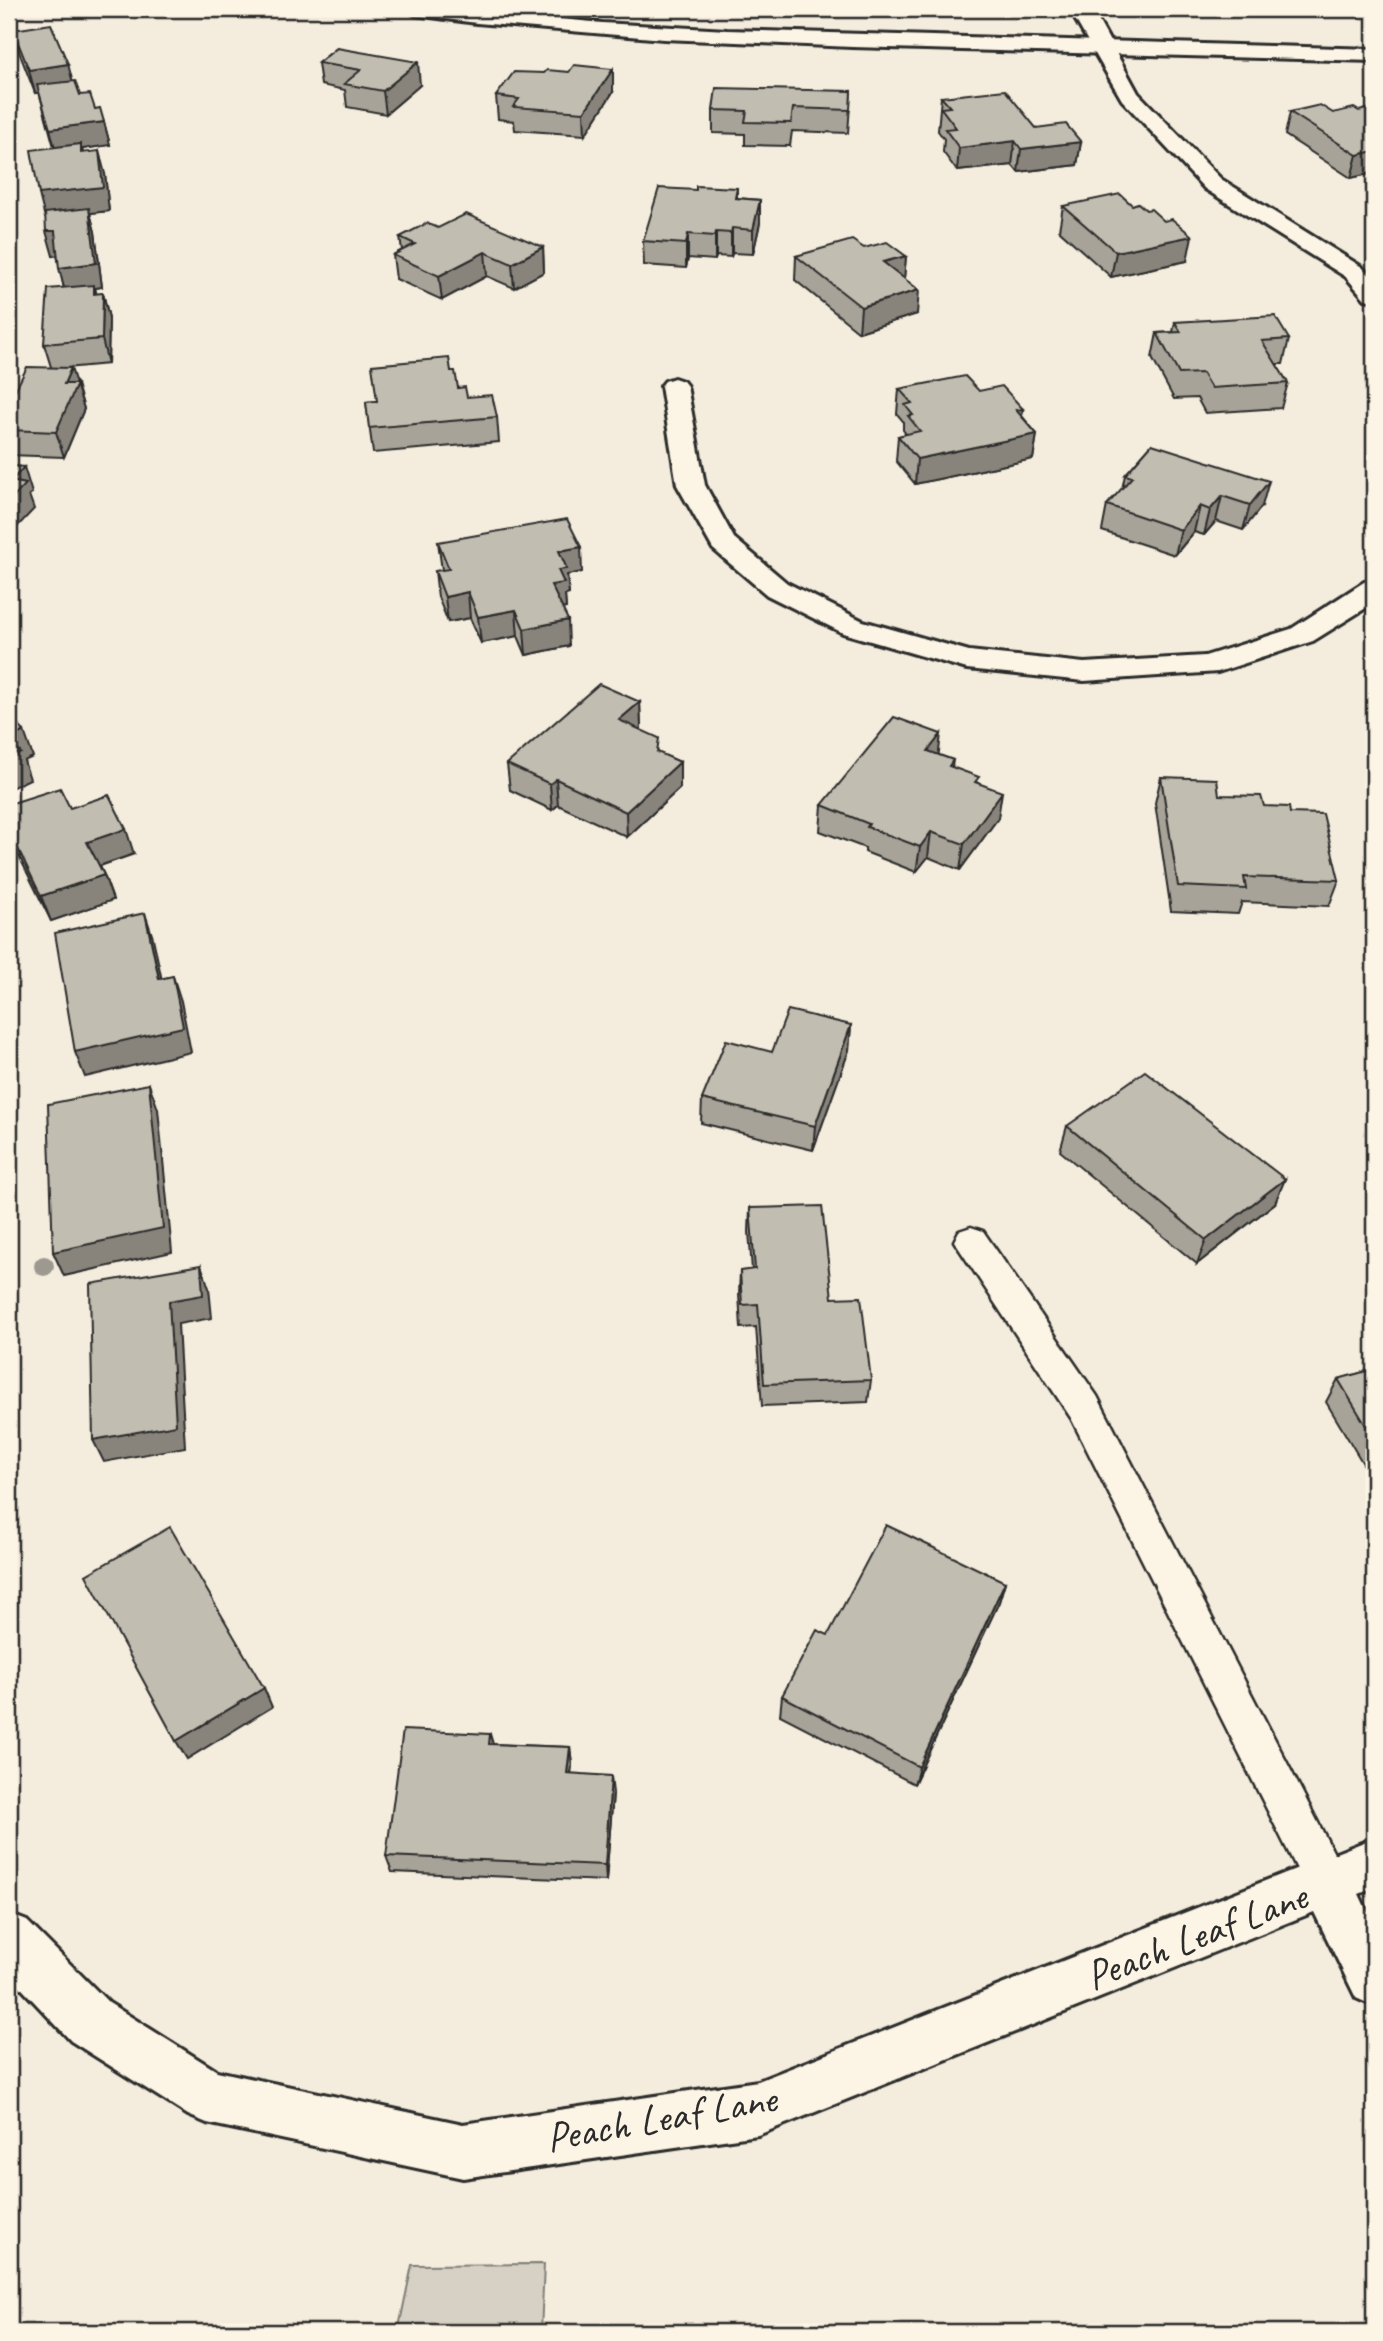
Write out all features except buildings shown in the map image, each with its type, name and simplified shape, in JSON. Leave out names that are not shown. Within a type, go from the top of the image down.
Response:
[{"type":"street","points":[[415,9],[509,23],[595,31],[792,40],[1374,55]]},
{"type":"street","points":[[1082,9],[1085,19],[1104,48],[1129,96],[1213,184],[1354,272],[1374,294]]},
{"type":"street","points":[[674,386],[691,485],[723,543],[776,589],[853,627],[967,660],[1084,672],[1207,665],[1302,635],[1374,588]]},
{"type":"street","name":"Peach Leaf Lane","points":[[9,1940],[90,2022],[207,2096],[463,2151],[758,2108],[1327,1884],[1374,1863]]},
{"type":"street","points":[[1327,1884],[1374,1980]]},
{"type":"lane","points":[[971,1241],[1084,1407],[1327,1884]]},
{"type":"shaded area","points":[[544,2264],[541,2332],[398,2332],[412,2265]]}]
